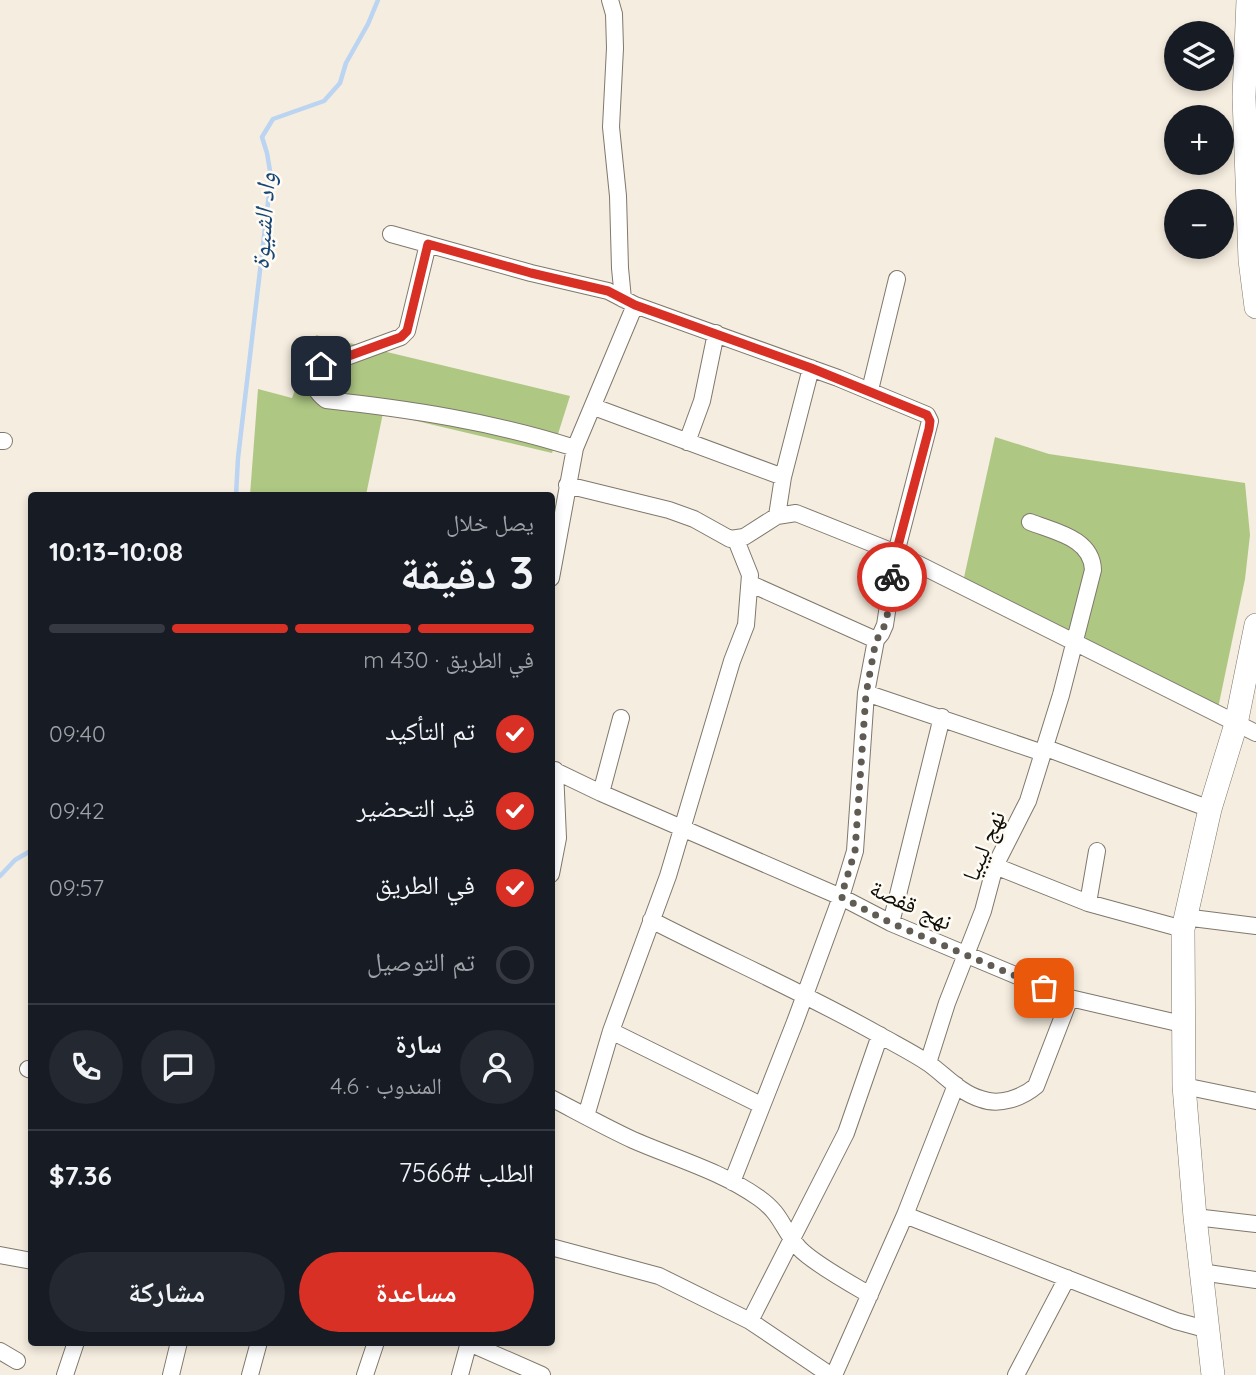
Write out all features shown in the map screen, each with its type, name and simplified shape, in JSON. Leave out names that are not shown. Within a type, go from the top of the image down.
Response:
[{"type":"main road","points":[[1248,0],[1256,307]]},
{"type":"main road","points":[[1213,1375],[1195,1217],[1184,1086],[1183,923],[1210,809],[1246,728],[1255,635]]},
{"type":"street","points":[[555,556],[575,447],[594,407],[629,302],[620,268],[618,197],[611,127],[615,48],[614,14],[610,0]]},
{"type":"street","points":[[391,234],[531,273],[608,291],[629,302],[870,390],[927,415],[930,421],[896,553],[885,625],[876,640],[866,694],[856,846],[841,897],[795,1022],[732,1182]]},
{"type":"street","points":[[428,244],[407,331],[401,337],[321,366],[314,375],[315,389],[326,400],[400,407],[527,433],[575,447]]},
{"type":"street","points":[[870,390],[897,279]]},
{"type":"street","points":[[687,442],[702,401],[716,333]]},
{"type":"street","points":[[777,516],[783,477],[811,368]]},
{"type":"street","points":[[594,407],[783,477]]},
{"type":"street","points":[[568,485],[669,510],[736,540],[777,516],[796,513],[896,553],[1246,728]]},
{"type":"street","name":"نهج ليبيا","points":[[928,1063],[947,1003],[983,911],[995,866],[1028,801],[1094,570],[1088,550],[1079,542],[1030,522]]},
{"type":"street","points":[[586,1116],[611,1031],[683,828],[732,661],[741,641],[751,584],[748,565],[736,540]]},
{"type":"street","points":[[751,584],[876,640]]},
{"type":"street","points":[[866,694],[1044,750],[1210,809]]},
{"type":"street","points":[[601,793],[621,718]]},
{"type":"street","points":[[891,923],[942,718]]},
{"type":"street","name":"نهج قفصة","points":[[555,771],[841,897],[891,923],[1070,998],[1182,1024]]},
{"type":"street","points":[[555,797],[558,838],[555,853]]},
{"type":"street","points":[[1088,902],[1097,851]]},
{"type":"street","points":[[995,866],[1088,902],[1183,923],[1256,926]]},
{"type":"street","points":[[651,920],[880,1035],[928,1063],[956,1085],[982,1100],[1009,1100],[1024,1096],[1036,1086],[1070,998]]},
{"type":"street","points":[[611,1031],[761,1105]]},
{"type":"street","points":[[750,1321],[846,1133],[880,1035]]},
{"type":"street","points":[[555,1248],[659,1276],[750,1321],[832,1375],[905,1215],[956,1085]]},
{"type":"street","points":[[1184,1086],[1256,1101]]},
{"type":"street","points":[[555,1100],[631,1139],[732,1182],[759,1198],[777,1213],[791,1238],[810,1258],[870,1295]]},
{"type":"street","points":[[905,1215],[1176,1321],[1209,1329]]},
{"type":"street","points":[[1195,1217],[1256,1224]]},
{"type":"street","points":[[0,1255],[28,1260]]},
{"type":"street","points":[[1201,1272],[1256,1280]]},
{"type":"street","points":[[1016,1375],[1067,1278]]},
{"type":"street","points":[[65,1375],[75,1346]]},
{"type":"street","points":[[171,1375],[178,1346]]},
{"type":"street","points":[[250,1375],[258,1346]]},
{"type":"street","points":[[365,1375],[375,1346]]},
{"type":"street","points":[[460,1375],[468,1346]]},
{"type":"street","points":[[476,1346],[542,1375]]},
{"type":"street","points":[[0,1351],[17,1361]]},
{"type":"green space","points":[[316,335],[570,396],[552,453],[383,413],[367,492],[250,492],[258,389],[292,398]]},
{"type":"green space","points":[[995,437],[1049,454],[1245,483],[1250,535],[1245,579],[1217,713],[963,582]]},
{"type":"waterway","name":"واد الشيوة","points":[[236,492],[271,177],[262,137],[273,119],[324,101],[340,83],[346,63],[378,0]]},
{"type":"waterway","name":"واد الشيوة","points":[[0,876],[15,860],[28,852]]},
{"type":"way so far","points":[[892,577],[885,625],[876,640],[866,694],[856,846],[841,897],[891,923],[1044,988]]},
{"type":"route","points":[[321,366],[401,337],[407,331],[428,244],[608,291],[635,305],[870,390],[927,415],[930,421],[929,429],[892,577]]}]
